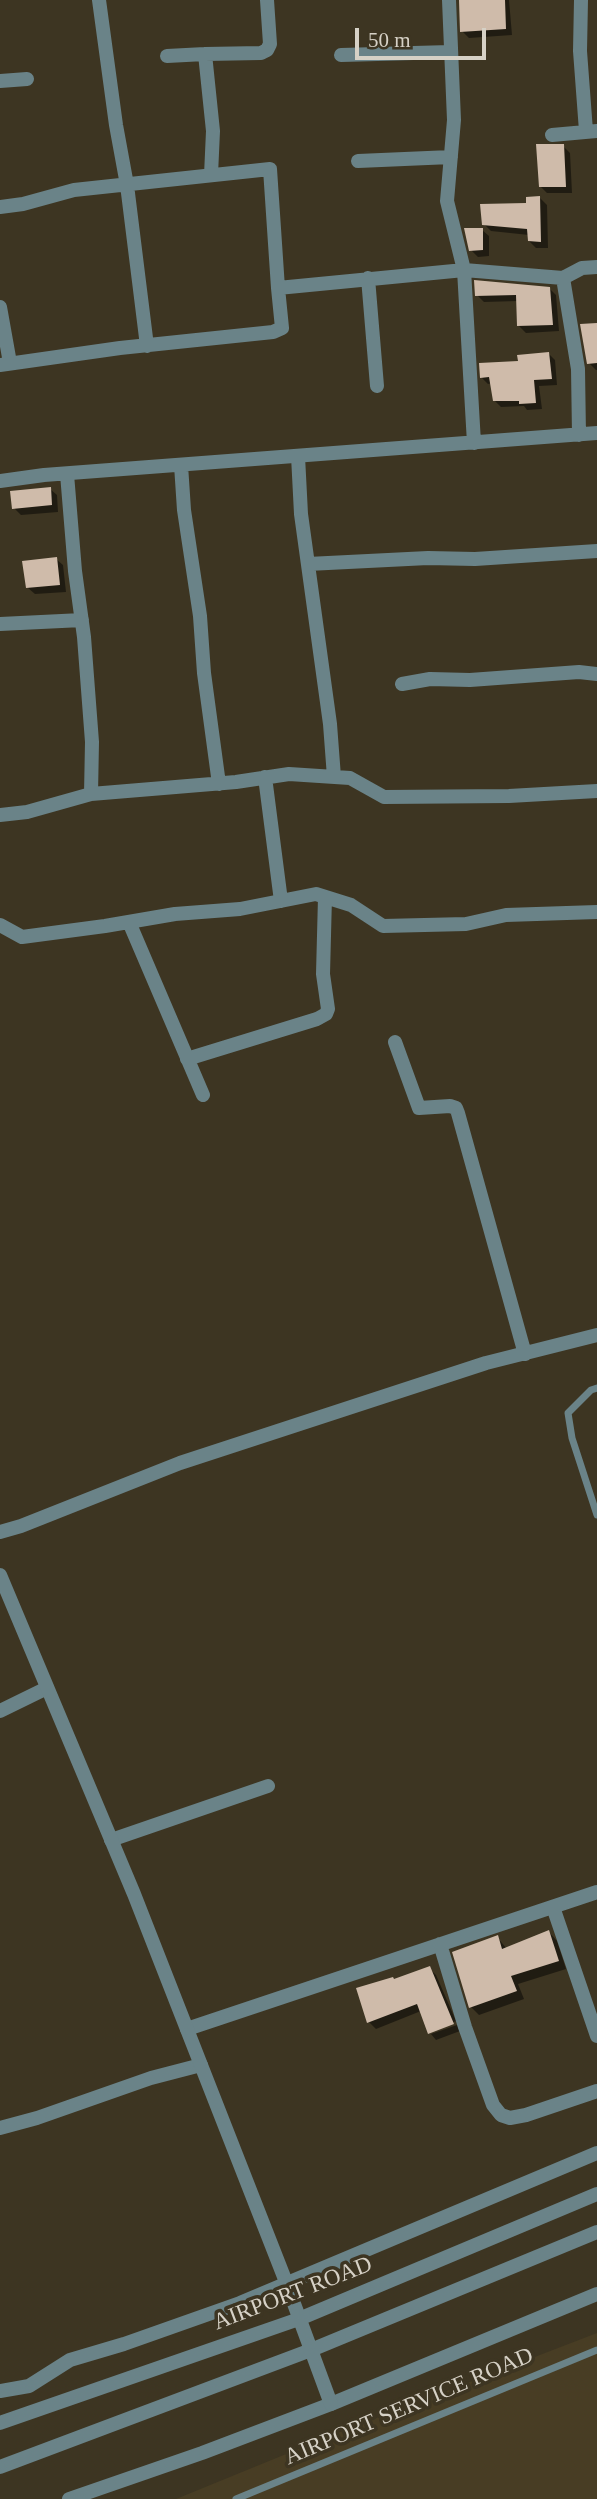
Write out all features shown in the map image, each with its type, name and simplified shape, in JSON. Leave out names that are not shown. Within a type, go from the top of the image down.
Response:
[{"type":"street","points":[[99,0],[127,186],[147,346]]},
{"type":"street","points":[[167,56],[261,53],[267,50],[270,44],[267,0]]},
{"type":"street","points":[[449,0],[454,120],[447,201],[464,270],[474,443]]},
{"type":"street","points":[[552,135],[591,131],[580,51],[582,0]]},
{"type":"street","points":[[341,55],[450,52]]},
{"type":"street","points":[[205,54],[213,131],[211,175]]},
{"type":"street","points":[[0,81],[27,79]]},
{"type":"street","points":[[358,161],[451,157]]},
{"type":"street","points":[[0,206],[23,204],[74,190],[270,169],[282,328],[5,364],[0,307]]},
{"type":"street","points":[[278,288],[464,270],[563,278],[582,268],[597,267]]},
{"type":"street","points":[[368,278],[377,386]]},
{"type":"street","points":[[563,278],[578,369],[579,435]]},
{"type":"street","points":[[0,481],[597,433]]},
{"type":"street","points":[[298,456],[301,514],[330,724],[334,777]]},
{"type":"street","points":[[181,465],[184,510],[200,616],[204,673],[219,784]]},
{"type":"street","points":[[67,474],[92,742],[91,794]]},
{"type":"street","points":[[307,564],[428,558],[475,559],[597,551]]},
{"type":"street","points":[[0,624],[82,620]]},
{"type":"street","points":[[402,684],[430,679],[470,680],[579,672],[597,674]]},
{"type":"street","points":[[0,815],[27,812],[91,794],[219,784],[289,774],[350,778],[384,797],[509,796],[597,791]]},
{"type":"street","points":[[265,778],[281,901]]},
{"type":"street","points":[[0,925],[22,937],[175,914],[240,909],[316,894],[351,905],[383,926],[466,925],[506,915],[597,912]]},
{"type":"street","points":[[187,1059],[326,1014],[328,1009],[323,974],[325,897]]},
{"type":"street","points":[[129,922],[203,1095]]},
{"type":"street","points":[[395,1042],[419,1108],[456,1108],[525,1354]]},
{"type":"street","points":[[0,1532],[180,1462],[486,1363],[597,1335]]},
{"type":"street","points":[[0,1575],[201,2064],[331,2404]]},
{"type":"street","points":[[0,1711],[47,1688]]},
{"type":"street","points":[[111,1840],[268,1786]]},
{"type":"street","points":[[187,2029],[597,1892]]},
{"type":"street","points":[[553,1907],[597,2036]]},
{"type":"street","points":[[440,1944],[465,2027],[493,2105],[501,2115],[510,2118],[526,2115],[597,2091]]},
{"type":"street","points":[[0,2128],[37,2118],[150,2078],[201,2064]]},
{"type":"street","points":[[0,2391],[29,2386],[70,2360],[240,2303],[597,2153]]},
{"type":"street","name":"AIRPORT ROAD","points":[[0,2423],[299,2319],[597,2194]]},
{"type":"street","points":[[0,2467],[311,2350],[597,2231]]},
{"type":"street","points":[[69,2499],[331,2404],[597,2294]]},
{"type":"lane","points":[[597,1388],[591,1390],[568,1413],[572,1438],[597,1515]]},
{"type":"lane","name":"AIRPORT SERVICE ROAD","points":[[236,2499],[597,2350]]},
{"type":"shaded area","points":[[597,2333],[597,2499],[176,2499],[340,2432]]},
{"type":"building","points":[[459,0],[505,0],[506,29],[460,32]]},
{"type":"building","points":[[536,144],[564,144],[566,187],[539,187]]},
{"type":"building","points":[[540,196],[541,242],[528,241],[527,229],[482,225],[480,204],[526,203],[526,197]]},
{"type":"building","points":[[464,228],[483,228],[483,250],[469,251]]},
{"type":"building","points":[[474,280],[550,287],[553,325],[517,326],[516,295],[475,296]]},
{"type":"building","points":[[597,323],[597,363],[587,364],[580,324]]},
{"type":"building","points":[[549,352],[552,379],[534,380],[536,403],[493,401],[489,377],[480,378],[479,363],[518,361],[517,355]]},
{"type":"building","points":[[51,487],[52,505],[12,509],[10,491]]},
{"type":"building","points":[[57,557],[60,585],[26,588],[22,561]]},
{"type":"building","points":[[549,1930],[559,1961],[511,1976],[517,1991],[469,2008],[452,1952],[498,1935],[502,1949]]},
{"type":"building","points":[[430,1966],[454,2024],[428,2034],[417,2004],[367,2023],[356,1988],[393,1977],[394,1979]]}]
